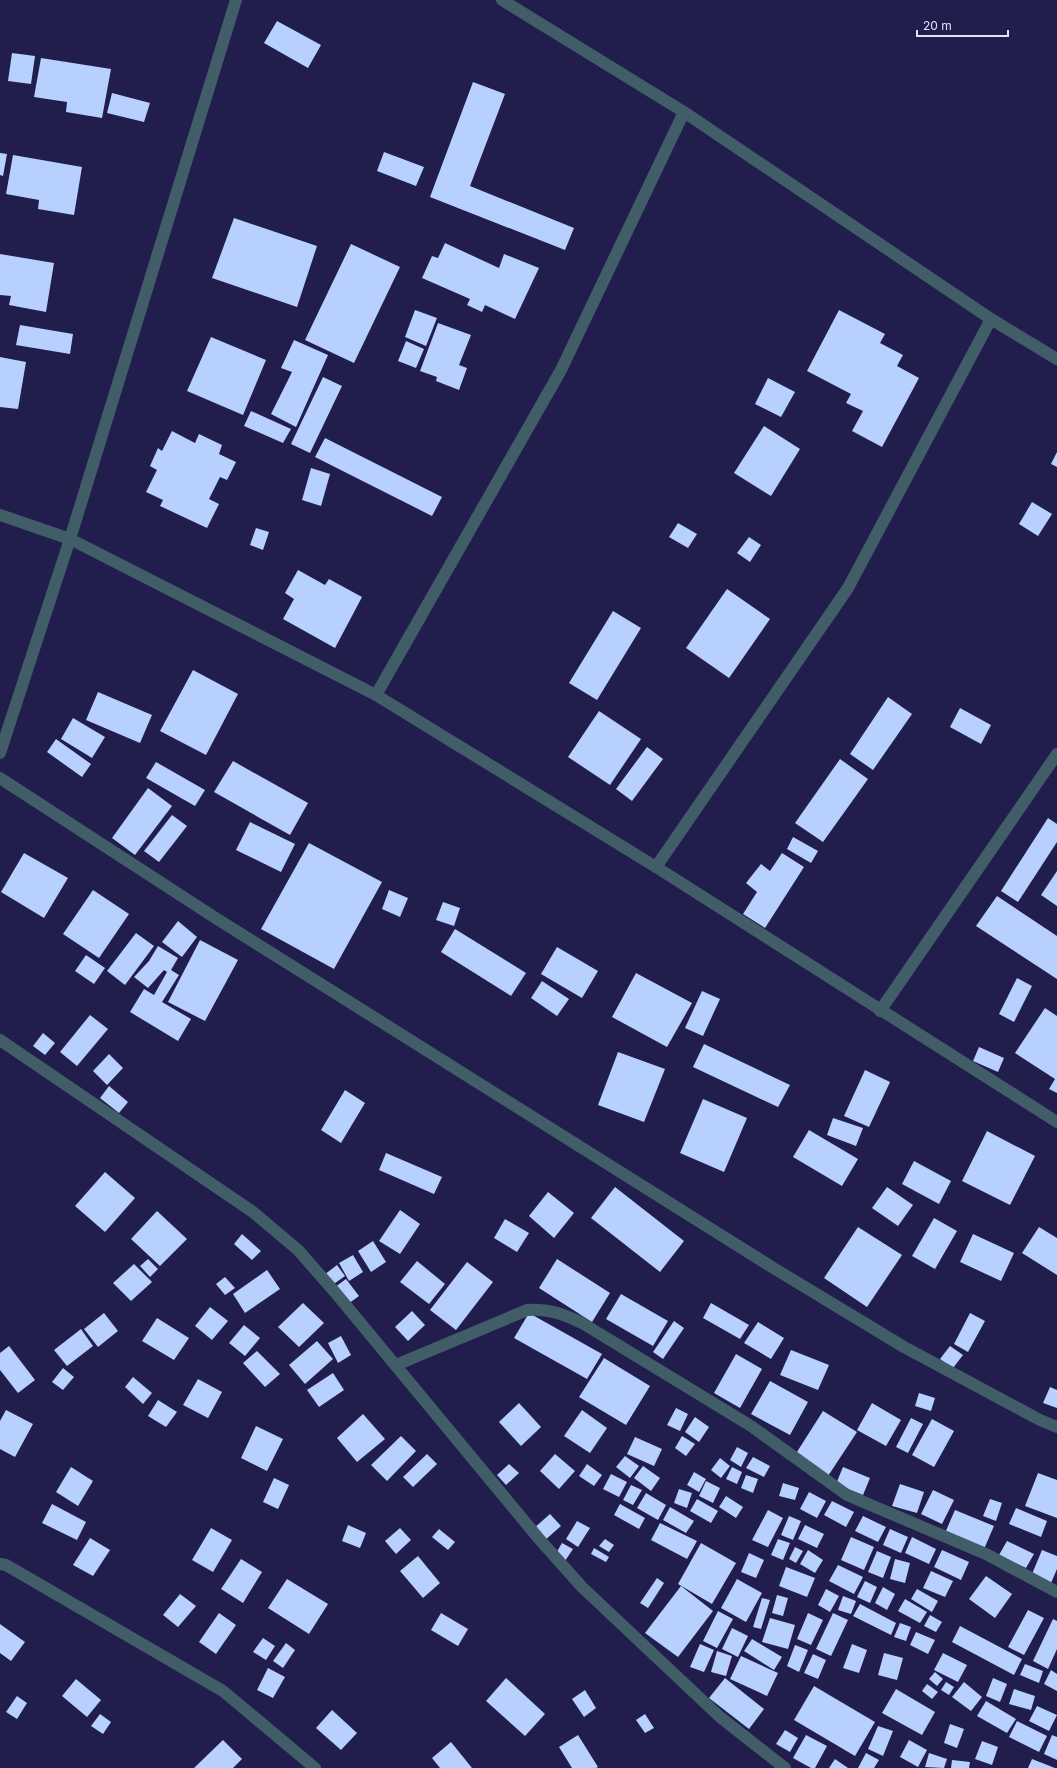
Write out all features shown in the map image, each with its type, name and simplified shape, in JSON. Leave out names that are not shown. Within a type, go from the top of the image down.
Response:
[{"type":"street","points":[[0,753],[70,539],[236,0]]},
{"type":"street","points":[[502,0],[684,112],[991,319],[1057,359]]},
{"type":"street","points":[[376,695],[561,370],[684,112]]},
{"type":"street","points":[[656,867],[848,588],[991,319]]},
{"type":"street","points":[[0,515],[70,539],[376,695],[656,867],[880,1011],[1057,1122]]},
{"type":"street","points":[[880,1011],[1057,754]]},
{"type":"street","points":[[0,778],[221,922],[782,1273],[904,1347],[1040,1420],[1057,1427]]},
{"type":"street","points":[[0,1040],[253,1212],[298,1250],[396,1365],[540,1540],[582,1587],[720,1717],[785,1768]]},
{"type":"street","points":[[396,1365],[527,1310],[541,1309],[560,1312],[582,1323],[751,1426],[847,1495],[986,1554],[1057,1592]]},
{"type":"street","points":[[0,1564],[6,1565],[223,1691],[315,1768]]},
{"type":"building","points":[[277,21],[321,45],[308,68],[264,43]]},
{"type":"building","points":[[12,53],[35,56],[31,84],[8,81]]},
{"type":"building","points":[[41,58],[111,69],[102,118],[66,112],[67,102],[34,97]]},
{"type":"building","points":[[473,82],[505,94],[470,186],[574,228],[565,250],[430,197]]},
{"type":"building","points":[[112,93],[150,103],[144,122],[107,113]]},
{"type":"building","points":[[384,152],[424,167],[416,186],[377,171]]},
{"type":"building","points":[[0,153],[7,154],[3,176],[0,175]]},
{"type":"building","points":[[13,155],[82,167],[74,215],[38,209],[39,200],[6,194]]},
{"type":"building","points":[[234,218],[317,246],[297,307],[212,278]]},
{"type":"building","points":[[445,243],[499,268],[504,254],[539,268],[515,319],[485,305],[482,312],[467,305],[470,299],[422,278],[432,256],[438,258]]},
{"type":"building","points":[[351,244],[400,267],[354,363],[305,340]]},
{"type":"building","points":[[0,254],[54,263],[46,312],[9,305],[11,296],[0,295]]},
{"type":"building","points":[[415,310],[437,318],[426,346],[405,337]]},
{"type":"building","points":[[839,310],[885,334],[880,343],[903,355],[897,366],[919,378],[882,447],[852,431],[863,411],[846,403],[851,394],[807,371]]},
{"type":"building","points":[[438,323],[471,335],[459,365],[467,368],[459,390],[436,381],[437,377],[420,371]]},
{"type":"building","points":[[20,325],[73,334],[70,354],[16,345]]},
{"type":"building","points":[[211,337],[266,360],[243,415],[187,391]]},
{"type":"building","points":[[294,340],[328,355],[296,427],[271,414],[292,372],[281,368]]},
{"type":"building","points":[[406,341],[424,349],[416,368],[398,361]]},
{"type":"building","points":[[0,357],[26,362],[18,409],[0,407]]},
{"type":"building","points":[[323,377],[342,386],[310,453],[291,444]]},
{"type":"building","points":[[768,378],[795,392],[781,417],[755,404]]},
{"type":"building","points":[[251,411],[291,429],[283,443],[244,426]]},
{"type":"building","points":[[764,426],[800,449],[771,496],[734,473]]},
{"type":"building","points":[[172,431],[195,443],[199,434],[222,445],[219,454],[236,462],[227,480],[220,477],[209,499],[219,504],[207,528],[160,506],[163,500],[146,492],[157,470],[150,466],[158,448],[162,451]]},
{"type":"building","points":[[325,438],[442,497],[432,516],[315,457]]},
{"type":"building","points":[[1057,452],[1057,467],[1051,464]]},
{"type":"building","points":[[311,468],[330,474],[321,506],[302,500]]},
{"type":"building","points":[[1032,502],[1052,514],[1038,536],[1019,524]]},
{"type":"building","points":[[678,523],[697,534],[688,548],[669,537]]},
{"type":"building","points":[[256,528],[269,532],[263,550],[250,545]]},
{"type":"building","points":[[749,537],[761,545],[750,562],[737,553]]},
{"type":"building","points":[[298,570],[325,585],[329,579],[362,597],[335,648],[283,619],[294,599],[285,593]]},
{"type":"building","points":[[727,589],[770,619],[729,678],[686,648]]},
{"type":"building","points":[[613,611],[641,628],[597,700],[569,683]]},
{"type":"building","points":[[193,670],[238,694],[206,755],[160,731]]},
{"type":"building","points":[[98,692],[152,715],[140,743],[86,720]]},
{"type":"building","points":[[888,697],[912,714],[873,770],[850,754]]},
{"type":"building","points":[[960,708],[991,725],[981,744],[950,727]]},
{"type":"building","points":[[599,711],[641,739],[610,785],[568,757]]},
{"type":"building","points":[[73,718],[105,737],[92,758],[61,739]]},
{"type":"building","points":[[56,739],[91,764],[82,777],[47,752]]},
{"type":"building","points":[[647,747],[663,759],[632,801],[616,789]]},
{"type":"building","points":[[840,759],[868,779],[823,842],[795,823]]},
{"type":"building","points":[[233,761],[308,803],[290,835],[214,792]]},
{"type":"building","points":[[156,762],[205,790],[195,806],[146,778]]},
{"type":"building","points":[[148,788],[172,806],[135,855],[112,838]]},
{"type":"building","points":[[172,815],[187,826],[159,862],[144,851]]},
{"type":"building","points":[[1048,818],[1057,824],[1057,842],[1018,902],[1001,891]]},
{"type":"building","points":[[250,822],[295,844],[281,872],[236,850]]},
{"type":"building","points":[[793,837],[818,851],[811,863],[787,849]]},
{"type":"building","points":[[309,843],[382,882],[334,969],[261,929]]},
{"type":"building","points":[[24,853],[68,878],[44,918],[1,892]]},
{"type":"building","points":[[782,853],[804,867],[765,928],[743,914],[757,892],[746,883],[761,864],[770,871]]},
{"type":"building","points":[[1057,871],[1057,906],[1041,895]]},
{"type":"building","points":[[93,890],[129,914],[99,958],[63,934]]},
{"type":"building","points":[[389,890],[408,898],[400,917],[382,909]]},
{"type":"building","points":[[997,896],[1057,936],[1057,979],[976,926]]},
{"type":"building","points":[[443,902],[460,908],[454,926],[436,920]]},
{"type":"building","points":[[178,921],[197,937],[182,957],[162,942]]},
{"type":"building","points":[[455,929],[526,973],[511,996],[441,952]]},
{"type":"building","points":[[136,933],[154,946],[125,985],[107,971]]},
{"type":"building","points":[[200,940],[238,960],[205,1021],[168,1002]]},
{"type":"building","points":[[158,946],[178,958],[171,970],[179,975],[162,1002],[191,1019],[178,1041],[130,1012],[144,989],[154,995],[167,972],[164,970],[148,988],[134,977],[149,961]]},
{"type":"building","points":[[557,947],[598,971],[582,998],[541,974]]},
{"type":"building","points":[[86,955],[105,968],[94,984],[75,971]]},
{"type":"building","points":[[636,973],[692,1003],[667,1047],[612,1017]]},
{"type":"building","points":[[1017,978],[1032,986],[1014,1022],[999,1014]]},
{"type":"building","points":[[542,981],[569,999],[557,1016],[531,998]]},
{"type":"building","points":[[702,991],[720,999],[703,1036],[685,1028]]},
{"type":"building","points":[[1045,1008],[1057,1016],[1057,1093],[1049,1089],[1055,1079],[1015,1053]]},
{"type":"building","points":[[90,1015],[108,1029],[77,1066],[60,1052]]},
{"type":"building","points":[[43,1033],[55,1043],[45,1055],[33,1046]]},
{"type":"building","points":[[704,1044],[790,1085],[778,1107],[693,1067]]},
{"type":"building","points":[[979,1047],[1004,1058],[998,1072],[973,1061]]},
{"type":"building","points":[[618,1052],[665,1069],[644,1122],[598,1105]]},
{"type":"building","points":[[109,1054],[123,1068],[107,1085],[93,1071]]},
{"type":"building","points":[[865,1070],[890,1082],[869,1127],[844,1116]]},
{"type":"building","points":[[109,1086],[128,1102],[119,1113],[100,1098]]},
{"type":"building","points":[[345,1090],[365,1103],[341,1143],[321,1130]]},
{"type":"building","points":[[703,1099],[747,1118],[724,1172],[680,1153]]},
{"type":"building","points":[[833,1118],[863,1128],[856,1146],[827,1135]]},
{"type":"building","points":[[809,1130],[858,1159],[842,1186],[793,1157]]},
{"type":"building","points":[[987,1131],[1035,1156],[1010,1205],[962,1181]]},
{"type":"building","points":[[386,1153],[442,1177],[434,1194],[379,1170]]},
{"type":"building","points":[[914,1161],[951,1181],[939,1204],[902,1184]]},
{"type":"building","points":[[105,1172],[135,1198],[105,1232],[75,1206]]},
{"type":"building","points":[[615,1187],[684,1241],[660,1272],[591,1218]]},
{"type":"building","points":[[887,1187],[913,1205],[898,1226],[872,1208]]},
{"type":"building","points":[[548,1192],[574,1213],[554,1238],[529,1216]]},
{"type":"building","points":[[400,1210],[420,1224],[400,1254],[379,1241]]},
{"type":"building","points":[[157,1211],[187,1239],[160,1266],[131,1239]]},
{"type":"building","points":[[934,1218],[957,1231],[935,1269],[912,1256]]},
{"type":"building","points":[[505,1219],[529,1233],[517,1252],[494,1238]]},
{"type":"building","points":[[858,1227],[902,1255],[867,1307],[824,1278]]},
{"type":"building","points":[[1039,1227],[1057,1238],[1057,1275],[1022,1253]]},
{"type":"building","points":[[242,1234],[261,1251],[252,1260],[234,1244]]},
{"type":"building","points":[[973,1234],[1014,1253],[1001,1281],[960,1262]]},
{"type":"building","points":[[373,1241],[386,1262],[371,1272],[358,1251]]},
{"type":"building","points":[[353,1255],[363,1272],[349,1281],[339,1263]]},
{"type":"building","points":[[148,1259],[158,1269],[150,1277],[140,1266]]},
{"type":"building","points":[[557,1259],[610,1293],[592,1322],[539,1288]]},
{"type":"building","points":[[417,1261],[445,1284],[429,1304],[400,1282]]},
{"type":"building","points":[[467,1262],[493,1282],[456,1330],[430,1310]]},
{"type":"building","points":[[134,1264],[152,1282],[131,1301],[113,1283]]},
{"type":"building","points":[[337,1265],[345,1276],[331,1286],[324,1275]]},
{"type":"building","points":[[267,1270],[280,1289],[245,1313],[233,1294]]},
{"type":"building","points":[[225,1277],[235,1288],[225,1295],[216,1284]]},
{"type":"building","points":[[346,1279],[359,1296],[348,1304],[335,1287]]},
{"type":"building","points":[[621,1294],[668,1321],[653,1346],[606,1319]]},
{"type":"building","points":[[303,1303],[324,1323],[299,1347],[278,1327]]},
{"type":"building","points":[[711,1303],[749,1325],[740,1339],[703,1318]]},
{"type":"building","points":[[210,1307],[228,1321],[212,1340],[195,1326]]},
{"type":"building","points":[[412,1311],[425,1325],[408,1341],[395,1327]]},
{"type":"building","points":[[104,1313],[118,1331],[98,1347],[84,1329]]},
{"type":"building","points":[[529,1313],[602,1354],[587,1379],[514,1338]]},
{"type":"building","points":[[970,1313],[985,1321],[968,1352],[954,1344]]},
{"type":"building","points":[[157,1318],[189,1338],[174,1360],[142,1341]]},
{"type":"building","points":[[674,1321],[684,1328],[663,1359],[653,1352]]},
{"type":"building","points":[[758,1322],[784,1338],[771,1359],[744,1343]]},
{"type":"building","points":[[244,1325],[260,1338],[245,1356],[229,1343]]},
{"type":"building","points":[[81,1329],[93,1346],[67,1366],[54,1350]]},
{"type":"building","points":[[341,1336],[351,1355],[338,1363],[328,1343]]},
{"type":"building","points":[[317,1341],[333,1359],[305,1384],[289,1365]]},
{"type":"building","points":[[9,1346],[35,1380],[18,1393],[0,1370],[0,1353]]},
{"type":"building","points":[[950,1346],[963,1355],[953,1368],[940,1359]]},
{"type":"building","points":[[791,1350],[829,1365],[818,1390],[780,1375]]},
{"type":"building","points":[[257,1351],[280,1374],[265,1387],[243,1363]]},
{"type":"building","points":[[736,1354],[762,1369],[740,1408],[714,1393]]},
{"type":"building","points":[[604,1358],[650,1386],[626,1425],[579,1397]]},
{"type":"building","points":[[63,1368],[74,1377],[63,1390],[52,1382]]},
{"type":"building","points":[[333,1373],[344,1390],[319,1407],[307,1390]]},
{"type":"building","points":[[133,1377],[152,1393],[143,1404],[125,1387]]},
{"type":"building","points":[[198,1379],[222,1392],[208,1418],[183,1405]]},
{"type":"building","points":[[770,1381],[808,1402],[790,1435],[751,1414]]},
{"type":"building","points":[[1050,1387],[1057,1390],[1057,1408],[1043,1403]]},
{"type":"building","points":[[919,1393],[935,1398],[931,1411],[915,1406]]},
{"type":"building","points":[[158,1400],[177,1412],[166,1427],[148,1416]]},
{"type":"building","points":[[519,1403],[541,1427],[521,1446],[499,1422]]},
{"type":"building","points":[[872,1403],[901,1420],[886,1446],[857,1430]]},
{"type":"building","points":[[676,1408],[688,1414],[680,1431],[667,1425]]},
{"type":"building","points":[[6,1410],[33,1424],[15,1457],[0,1449],[0,1421]]},
{"type":"building","points":[[582,1410],[607,1428],[590,1453],[564,1436]]},
{"type":"building","points":[[823,1411],[857,1432],[828,1476],[795,1455]]},
{"type":"building","points":[[363,1414],[385,1439],[357,1462],[337,1438]]},
{"type":"building","points":[[695,1417],[709,1427],[699,1442],[685,1432]]},
{"type":"building","points":[[911,1418],[923,1424],[908,1453],[896,1447]]},
{"type":"building","points":[[932,1419],[954,1431],[934,1467],[912,1455]]},
{"type":"building","points":[[256,1426],[283,1439],[267,1471],[241,1458]]},
{"type":"building","points":[[401,1436],[416,1451],[387,1481],[371,1465]]},
{"type":"building","points":[[682,1436],[695,1444],[686,1456],[675,1448]]},
{"type":"building","points":[[635,1437],[662,1449],[654,1466],[627,1454]]},
{"type":"building","points":[[737,1447],[748,1453],[741,1467],[730,1460]]},
{"type":"building","points":[[427,1454],[437,1464],[413,1487],[403,1477]]},
{"type":"building","points":[[555,1454],[575,1471],[559,1489],[540,1471]]},
{"type":"building","points":[[625,1456],[639,1466],[630,1478],[616,1467]]},
{"type":"building","points":[[753,1457],[770,1466],[764,1477],[746,1468]]},
{"type":"building","points":[[720,1458],[730,1466],[721,1478],[711,1470]]},
{"type":"building","points":[[509,1464],[519,1473],[506,1485],[497,1475]]},
{"type":"building","points":[[587,1464],[602,1475],[594,1486],[579,1476]]},
{"type":"building","points":[[643,1466],[660,1478],[651,1491],[634,1478]]},
{"type":"building","points":[[71,1467],[93,1481],[78,1506],[56,1492]]},
{"type":"building","points":[[732,1467],[742,1472],[737,1484],[726,1479]]},
{"type":"building","points":[[843,1467],[870,1478],[863,1495],[836,1484]]},
{"type":"building","points":[[694,1472],[706,1479],[699,1492],[687,1485]]},
{"type":"building","points":[[1038,1473],[1057,1480],[1057,1518],[1025,1506]]},
{"type":"building","points":[[611,1474],[627,1482],[619,1497],[603,1489]]},
{"type":"building","points":[[746,1475],[758,1479],[753,1493],[741,1488]]},
{"type":"building","points":[[274,1478],[289,1485],[278,1509],[263,1502]]},
{"type":"building","points":[[706,1481],[720,1488],[713,1503],[699,1496]]},
{"type":"building","points":[[783,1483],[799,1488],[795,1500],[779,1496]]},
{"type":"building","points":[[900,1484],[924,1492],[917,1513],[892,1506]]},
{"type":"building","points":[[631,1485],[642,1490],[633,1505],[623,1500]]},
{"type":"building","points":[[679,1489],[692,1493],[687,1508],[674,1503]]},
{"type":"building","points":[[933,1490],[954,1500],[942,1524],[921,1514]]},
{"type":"building","points":[[809,1492],[826,1501],[817,1518],[800,1509]]},
{"type":"building","points":[[646,1493],[666,1505],[658,1520],[637,1508]]},
{"type":"building","points":[[726,1496],[743,1507],[736,1518],[719,1507]]},
{"type":"building","points":[[697,1499],[718,1511],[711,1523],[690,1511]]},
{"type":"building","points":[[990,1499],[1002,1503],[996,1521],[983,1516]]},
{"type":"building","points":[[832,1501],[854,1512],[846,1527],[824,1515]]},
{"type":"building","points":[[52,1504],[86,1522],[77,1540],[42,1523]]},
{"type":"building","points":[[620,1504],[645,1518],[639,1529],[614,1515]]},
{"type":"building","points":[[670,1507],[694,1521],[686,1533],[663,1520]]},
{"type":"building","points":[[1016,1508],[1047,1521],[1041,1537],[1009,1524]]},
{"type":"building","points":[[768,1510],[783,1518],[768,1547],[752,1540]]},
{"type":"building","points":[[955,1510],[994,1526],[984,1549],[945,1533]]},
{"type":"building","points":[[550,1514],[561,1526],[544,1541],[533,1529]]},
{"type":"building","points":[[789,1516],[801,1521],[793,1540],[781,1535]]},
{"type":"building","points":[[863,1516],[886,1527],[878,1542],[855,1531]]},
{"type":"building","points":[[577,1521],[590,1528],[578,1547],[566,1539]]},
{"type":"building","points":[[660,1523],[697,1541],[687,1559],[651,1540]]},
{"type":"building","points":[[348,1525],[366,1533],[360,1548],[342,1541]]},
{"type":"building","points":[[805,1525],[824,1534],[817,1548],[798,1539]]},
{"type":"building","points":[[211,1528],[232,1540],[213,1572],[192,1560]]},
{"type":"building","points":[[400,1528],[411,1540],[396,1554],[385,1541]]},
{"type":"building","points":[[439,1529],[455,1542],[448,1550],[432,1537]]},
{"type":"building","points":[[890,1529],[908,1537],[901,1553],[883,1545]]},
{"type":"building","points":[[851,1537],[874,1547],[864,1570],[841,1560]]},
{"type":"building","points":[[912,1537],[936,1549],[929,1564],[905,1553]]},
{"type":"building","points":[[90,1538],[110,1550],[93,1576],[73,1565]]},
{"type":"building","points":[[605,1539],[614,1545],[609,1552],[599,1546]]},
{"type":"building","points":[[778,1539],[790,1543],[783,1560],[771,1555]]},
{"type":"building","points":[[1007,1541],[1034,1554],[1026,1568],[999,1555]]},
{"type":"building","points":[[562,1543],[573,1549],[565,1561],[555,1555]]},
{"type":"building","points":[[701,1543],[736,1563],[712,1604],[678,1584]]},
{"type":"building","points":[[795,1547],[803,1551],[796,1563],[789,1559]]},
{"type":"building","points":[[594,1548],[609,1557],[606,1562],[591,1554]]},
{"type":"building","points":[[808,1550],[823,1560],[815,1573],[800,1564]]},
{"type":"building","points":[[942,1550],[969,1562],[961,1580],[934,1567]]},
{"type":"building","points":[[1042,1550],[1057,1556],[1057,1569],[1051,1583],[1032,1574]]},
{"type":"building","points":[[877,1551],[891,1557],[883,1578],[868,1572]]},
{"type":"building","points":[[749,1553],[764,1560],[756,1578],[741,1572]]},
{"type":"building","points":[[418,1556],[440,1583],[423,1598],[400,1571]]},
{"type":"building","points":[[241,1559],[262,1572],[243,1603],[221,1589]]},
{"type":"building","points":[[895,1559],[910,1563],[905,1583],[890,1579]]},
{"type":"building","points":[[838,1565],[863,1577],[854,1594],[829,1581]]},
{"type":"building","points":[[786,1567],[815,1578],[807,1597],[779,1586]]},
{"type":"building","points":[[931,1571],[953,1581],[945,1597],[923,1588]]},
{"type":"building","points":[[986,1576],[1012,1594],[995,1618],[969,1599]]},
{"type":"building","points":[[657,1578],[664,1583],[648,1608],[640,1603]]},
{"type":"building","points":[[287,1579],[328,1604],[309,1634],[268,1608]]},
{"type":"building","points":[[737,1579],[762,1593],[746,1622],[721,1608]]},
{"type":"building","points":[[865,1581],[877,1587],[870,1603],[857,1597]]},
{"type":"building","points":[[681,1586],[713,1611],[678,1657],[645,1633]]},
{"type":"building","points":[[883,1587],[895,1594],[887,1610],[875,1603]]},
{"type":"building","points":[[826,1589],[839,1596],[830,1612],[818,1605]]},
{"type":"building","points":[[917,1589],[938,1601],[932,1612],[911,1599]]},
{"type":"building","points":[[180,1594],[196,1606],[178,1627],[163,1615]]},
{"type":"building","points":[[777,1595],[788,1598],[783,1616],[772,1613]]},
{"type":"building","points":[[843,1596],[856,1601],[851,1614],[838,1610]]},
{"type":"building","points":[[762,1598],[770,1600],[761,1629],[753,1627]]},
{"type":"building","points":[[905,1599],[927,1612],[920,1623],[898,1611]]},
{"type":"building","points":[[860,1604],[896,1623],[891,1635],[853,1616]]},
{"type":"building","points":[[1028,1610],[1044,1618],[1024,1655],[1008,1647]]},
{"type":"building","points":[[718,1611],[733,1619],[717,1648],[703,1641]]},
{"type":"building","points":[[219,1613],[236,1625],[216,1654],[199,1642]]},
{"type":"building","points":[[441,1613],[468,1629],[458,1646],[431,1630]]},
{"type":"building","points":[[808,1613],[823,1620],[811,1645],[797,1639]]},
{"type":"building","points":[[833,1613],[848,1620],[831,1656],[816,1649]]},
{"type":"building","points":[[930,1615],[942,1622],[936,1632],[924,1626]]},
{"type":"building","points":[[770,1618],[795,1625],[788,1649],[762,1642]]},
{"type":"building","points":[[1053,1619],[1057,1621],[1057,1649],[1048,1669],[1033,1661]]},
{"type":"building","points":[[900,1623],[911,1627],[906,1641],[894,1637]]},
{"type":"building","points":[[0,1624],[25,1642],[11,1661],[0,1653]]},
{"type":"building","points":[[960,1626],[1022,1659],[1014,1675],[952,1642]]},
{"type":"building","points":[[732,1628],[748,1636],[738,1657],[722,1649]]},
{"type":"building","points":[[916,1632],[935,1640],[928,1654],[910,1645]]},
{"type":"building","points":[[263,1638],[275,1646],[266,1660],[253,1652]]},
{"type":"building","points":[[752,1639],[782,1657],[774,1670],[744,1651]]},
{"type":"building","points":[[286,1643],[295,1650],[283,1668],[273,1661]]},
{"type":"building","points":[[700,1644],[714,1650],[704,1672],[690,1667]]},
{"type":"building","points":[[852,1644],[867,1650],[859,1673],[843,1668]]},
{"type":"building","points":[[795,1645],[808,1650],[799,1672],[787,1666]]},
{"type":"building","points":[[717,1651],[732,1656],[726,1676],[711,1672]]},
{"type":"building","points":[[884,1653],[903,1658],[897,1680],[878,1675]]},
{"type":"building","points":[[943,1653],[967,1665],[958,1682],[934,1670]]},
{"type":"building","points":[[813,1654],[826,1660],[818,1679],[804,1673]]},
{"type":"building","points":[[741,1656],[778,1673],[767,1696],[730,1679]]},
{"type":"building","points":[[1025,1664],[1043,1671],[1039,1683],[1020,1675]]},
{"type":"building","points":[[268,1668],[285,1677],[273,1698],[257,1690]]},
{"type":"building","points":[[1051,1670],[1057,1674],[1057,1691],[1044,1684]]},
{"type":"building","points":[[935,1672],[943,1679],[937,1686],[929,1679]]},
{"type":"building","points":[[506,1678],[545,1714],[525,1736],[486,1701]]},
{"type":"building","points":[[725,1678],[764,1709],[749,1729],[709,1698]]},
{"type":"building","points":[[993,1678],[1007,1684],[1000,1702],[986,1696]]},
{"type":"building","points":[[76,1679],[101,1700],[87,1717],[62,1696]]},
{"type":"building","points":[[946,1682],[954,1687],[949,1695],[941,1690]]},
{"type":"building","points":[[964,1682],[982,1697],[971,1711],[952,1697]]},
{"type":"building","points":[[927,1684],[938,1692],[932,1699],[922,1691]]},
{"type":"building","points":[[814,1686],[875,1722],[855,1756],[794,1720]]},
{"type":"building","points":[[896,1689],[935,1712],[922,1735],[882,1713]]},
{"type":"building","points":[[1014,1689],[1035,1696],[1031,1710],[1009,1704]]},
{"type":"building","points":[[585,1690],[596,1708],[584,1717],[572,1699]]},
{"type":"building","points":[[17,1696],[27,1703],[17,1719],[6,1712]]},
{"type":"building","points":[[986,1701],[1016,1719],[1007,1733],[977,1716]]},
{"type":"building","points":[[1037,1706],[1057,1715],[1049,1731],[1029,1721]]},
{"type":"building","points":[[332,1710],[357,1733],[341,1750],[316,1728]]},
{"type":"building","points":[[100,1714],[111,1722],[103,1734],[91,1726]]},
{"type":"building","points":[[645,1714],[654,1728],[645,1733],[636,1720]]},
{"type":"building","points":[[1017,1721],[1047,1736],[1039,1752],[1009,1737]]},
{"type":"building","points":[[950,1724],[964,1729],[957,1748],[944,1743]]},
{"type":"building","points":[[878,1726],[893,1731],[883,1756],[868,1749]]},
{"type":"building","points":[[785,1730],[798,1738],[790,1752],[776,1744]]},
{"type":"building","points":[[578,1735],[598,1767],[572,1768],[559,1747]]},
{"type":"building","points":[[806,1735],[827,1746],[815,1768],[811,1768],[793,1758]]},
{"type":"building","points":[[1052,1735],[1057,1737],[1057,1760],[1044,1754]]},
{"type":"building","points":[[223,1740],[242,1759],[233,1768],[194,1768]]},
{"type":"building","points":[[909,1740],[927,1750],[918,1767],[900,1757]]},
{"type":"building","points":[[982,1741],[998,1747],[992,1765],[975,1759]]},
{"type":"building","points":[[451,1742],[472,1768],[440,1768],[432,1758]]},
{"type":"building","points":[[866,1753],[879,1760],[874,1768],[858,1768]]},
{"type":"building","points":[[929,1753],[947,1759],[944,1768],[925,1767]]},
{"type":"building","points":[[835,1759],[848,1768],[829,1768]]},
{"type":"building","points":[[1032,1759],[1055,1768],[1028,1768]]},
{"type":"building","points":[[952,1760],[970,1762],[969,1768],[951,1768]]}]
